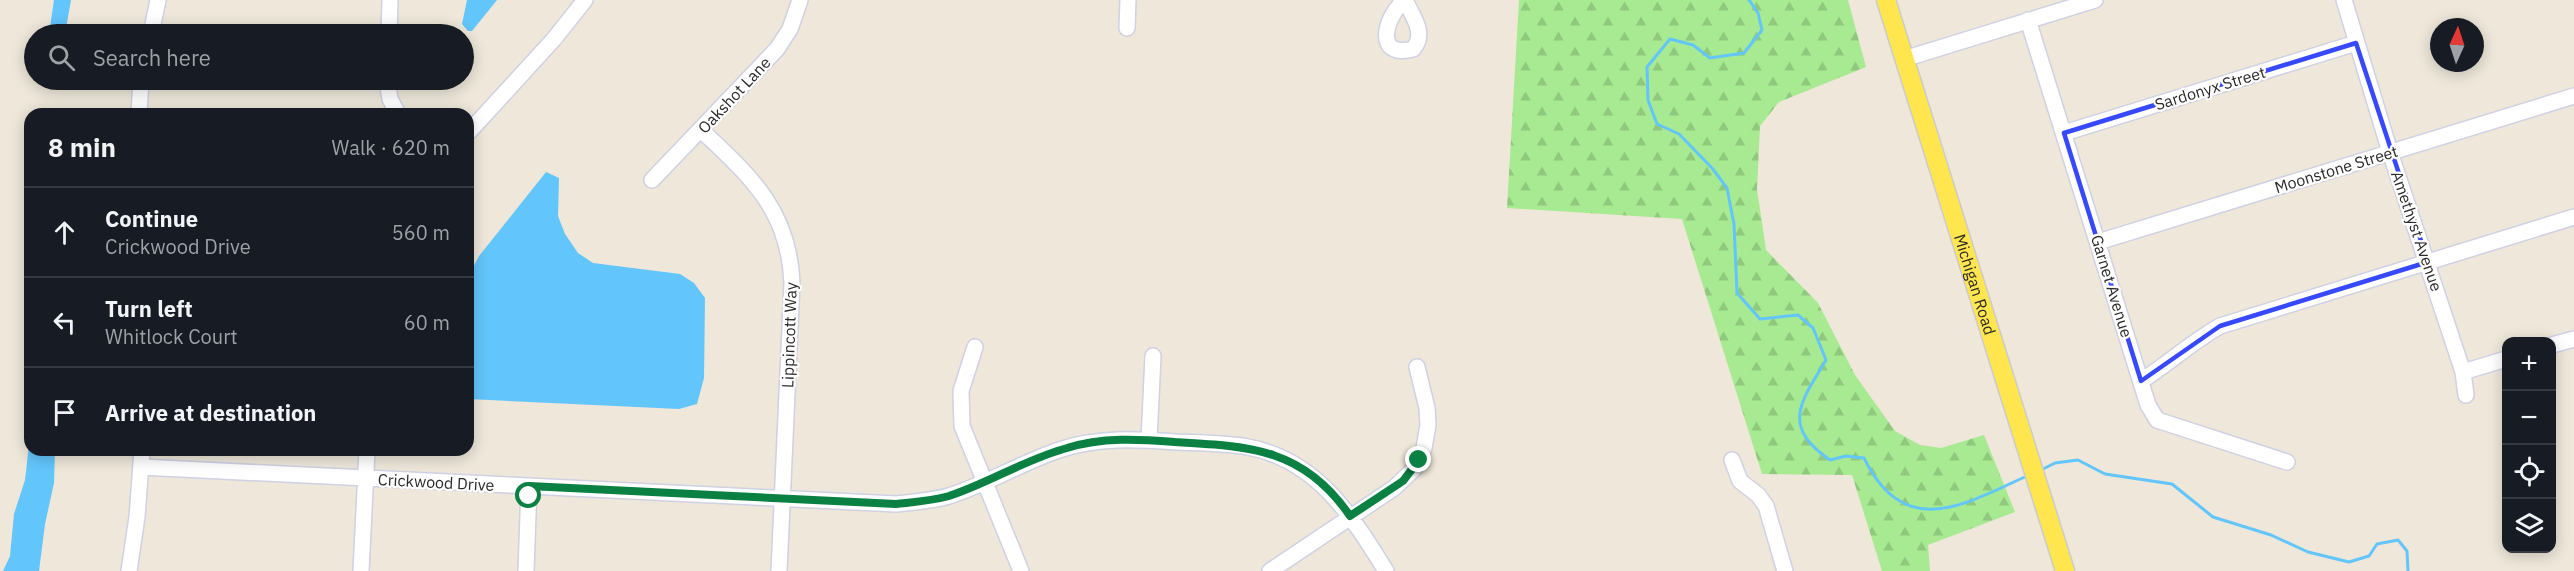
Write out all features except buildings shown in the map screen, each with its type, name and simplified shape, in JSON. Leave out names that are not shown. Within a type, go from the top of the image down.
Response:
[{"type":"main road","name":"Michigan Road","points":[[1886,0],[2065,571]]},
{"type":"street","points":[[153,24],[159,0]]},
{"type":"street","points":[[389,24],[390,0]]},
{"type":"street","points":[[474,126],[554,39],[585,0]]},
{"type":"street","name":"Oakshot Lane","points":[[652,180],[777,49],[790,29],[800,0]]},
{"type":"street","points":[[1127,28],[1128,0]]},
{"type":"street","points":[[1904,58],[2095,0]]},
{"type":"street","name":"Amethyst Avenue","points":[[2344,0],[2390,152],[2463,372],[2466,395]]},
{"type":"street","name":"Garnet Avenue","points":[[2028,21],[2148,405],[2157,420],[2287,462]]},
{"type":"street","name":"Sardonyx Street","points":[[2064,133],[2356,43]]},
{"type":"street","points":[[139,108],[140,90]]},
{"type":"street","points":[[389,90],[395,108]]},
{"type":"street","name":"Moonstone Street","points":[[2098,242],[2574,96]]},
{"type":"street","name":"Lippincott Way","points":[[701,130],[761,190],[778,219],[788,250],[792,283],[779,571]]},
{"type":"street","points":[[2142,381],[2194,341],[2220,326],[2574,217]]},
{"type":"street","points":[[2556,344],[2574,339]]},
{"type":"street","points":[[975,347],[963,382],[960,409],[966,439],[1021,571]]},
{"type":"street","points":[[1149,440],[1153,356]]},
{"type":"street","points":[[2463,372],[2502,360]]},
{"type":"street","points":[[1270,571],[1403,481],[1414,469],[1427,434],[1428,412],[1418,367]]},
{"type":"street","name":"Crickwood Drive","points":[[141,467],[782,499],[914,503],[951,495],[1056,451],[1081,444],[1123,439],[1237,445],[1264,451],[1306,471],[1331,493],[1350,516],[1386,571]]},
{"type":"street","points":[[129,571],[137,517],[142,456]]},
{"type":"street","points":[[361,571],[367,456]]},
{"type":"street","points":[[1732,460],[1740,481],[1758,495],[1766,506],[1785,571]]},
{"type":"street","points":[[526,571],[529,486]]},
{"type":"highlighted area","points":[[2356,43],[2428,262],[2220,326],[2141,381],[2064,133]]},
{"type":"green space","points":[[1519,0],[1848,0],[1866,67],[1779,102],[1760,126],[1757,189],[1766,250],[1818,303],[1855,375],[1895,431],[1920,445],[1941,448],[1984,435],[2015,512],[1928,545],[1930,571],[1882,571],[1852,475],[1762,474],[1682,219],[1507,208]]},
{"type":"water","points":[[54,0],[71,0],[67,24],[50,24]]},
{"type":"water","points":[[467,0],[497,0],[474,29],[474,24],[462,24]]},
{"type":"water","points":[[546,172],[559,178],[558,216],[565,234],[578,253],[593,263],[680,274],[694,283],[705,298],[704,378],[697,404],[679,409],[474,399],[474,266],[479,256]]},
{"type":"water","points":[[28,456],[55,456],[54,483],[45,524],[39,571],[3,571],[10,556],[14,514],[25,480]]},
{"type":"waterway","points":[[1749,0],[1758,13],[1762,30],[1744,53],[1710,58],[1693,45],[1670,39],[1647,67],[1648,100],[1657,124],[1679,134],[1712,168],[1727,188],[1734,224],[1737,293],[1760,319],[1798,315],[1813,328],[1826,360],[1803,402],[1800,425],[1805,436],[1830,460],[1846,456],[1864,458],[1880,484],[1898,500],[1917,508],[1938,509],[1959,505],[2029,475]]},
{"type":"waterway","points":[[2041,470],[2055,463],[2078,460],[2105,474],[2172,484],[2213,517],[2271,535],[2308,552],[2349,562],[2369,556],[2377,544],[2398,540],[2407,551],[2408,571]]},
{"type":"route","points":[[529,496],[529,486],[914,503],[951,495],[1060,449],[1090,442],[1123,439],[1237,445],[1264,451],[1306,471],[1331,493],[1350,516],[1403,481],[1419,460]]}]
